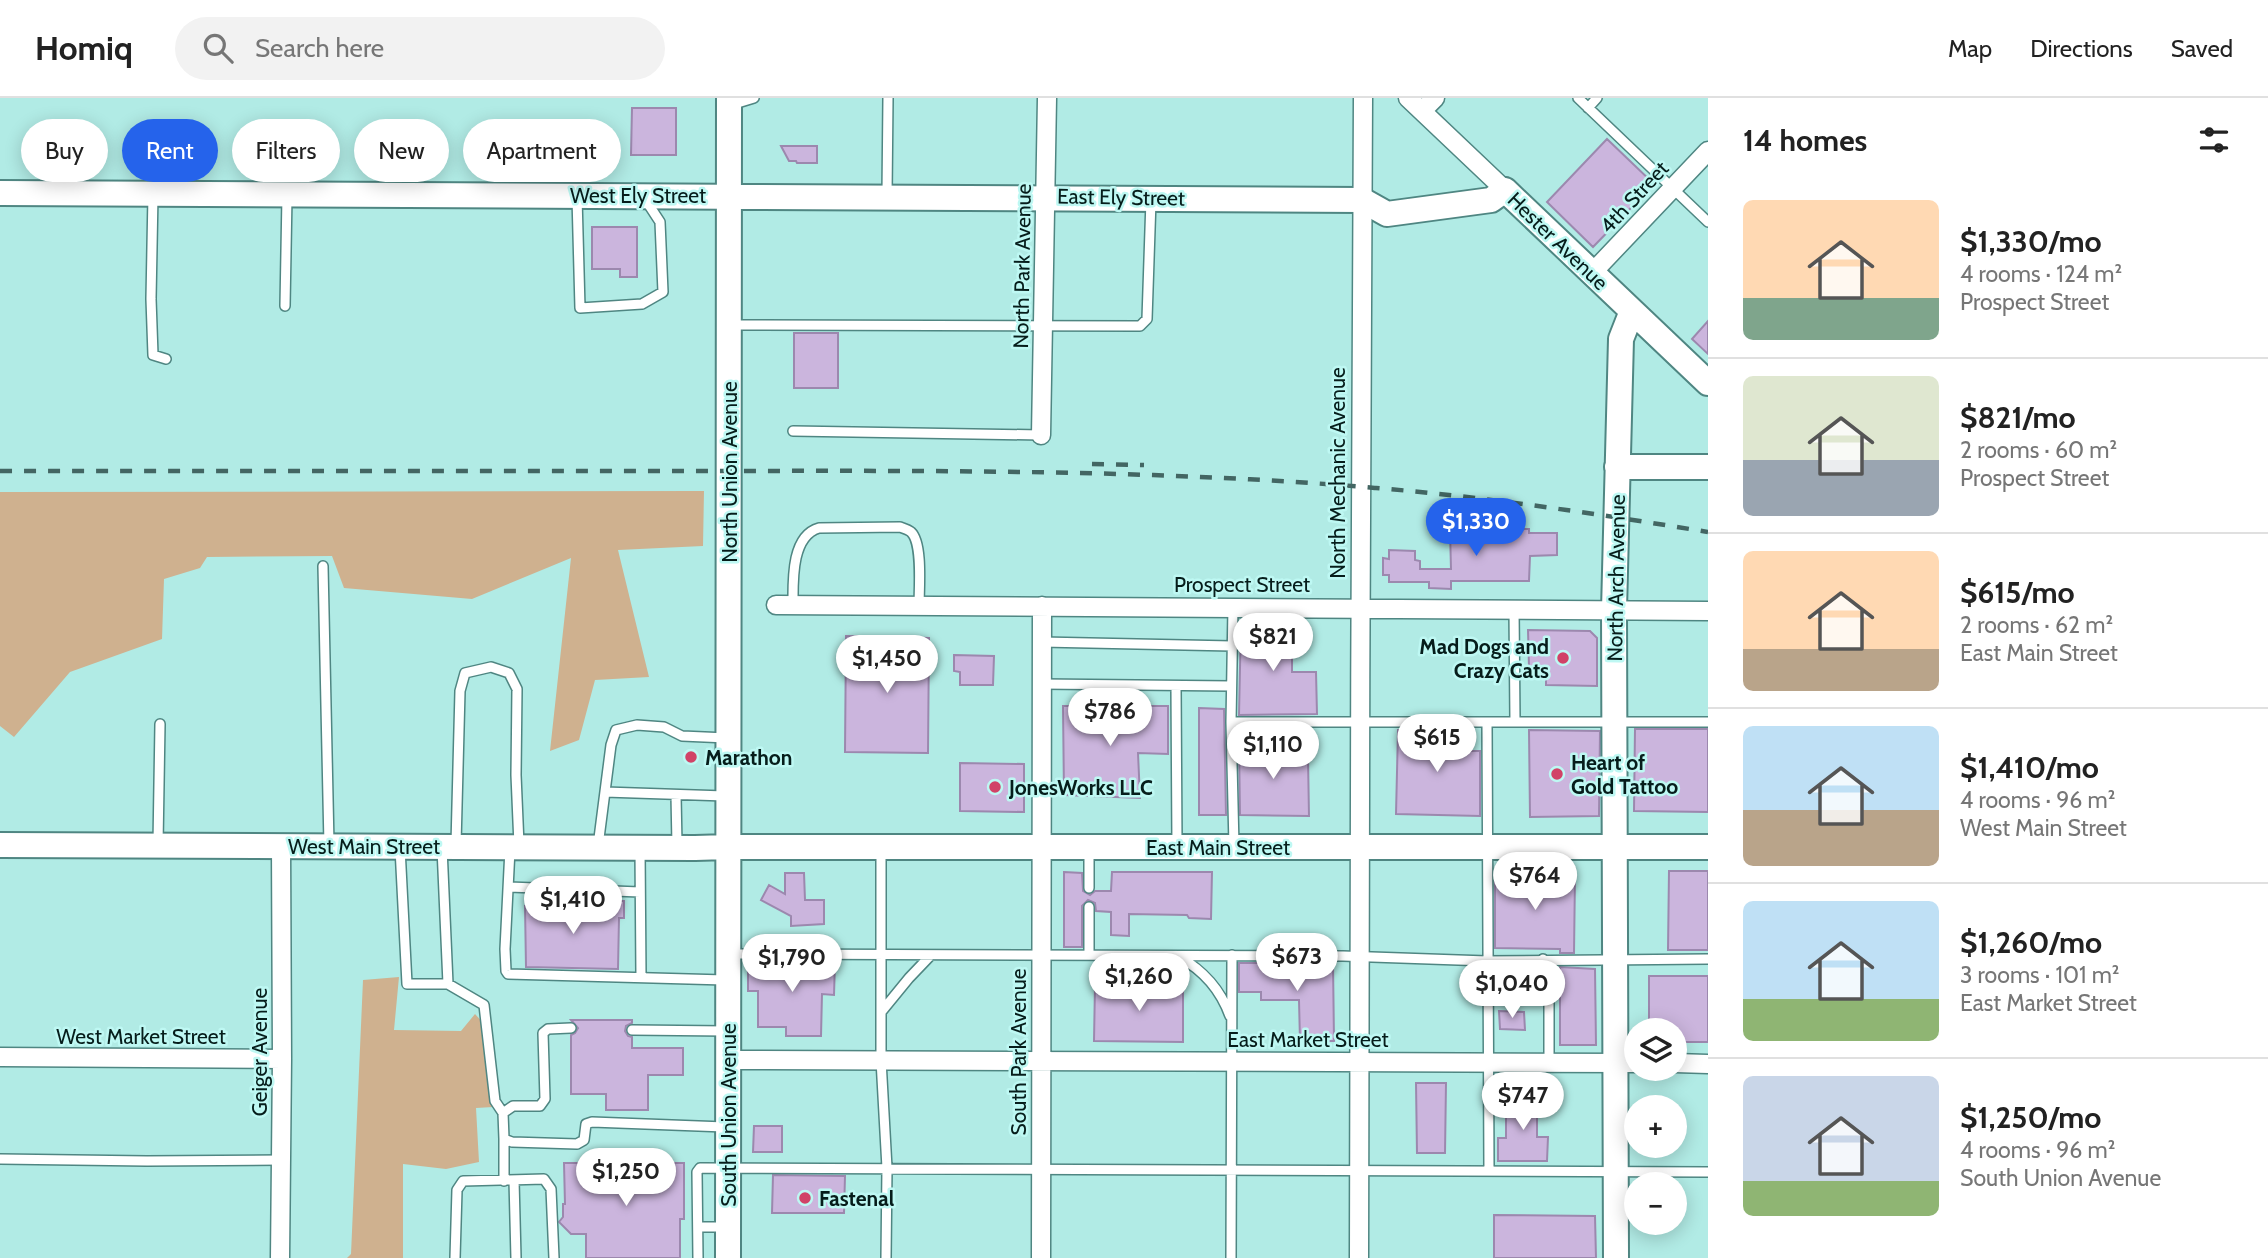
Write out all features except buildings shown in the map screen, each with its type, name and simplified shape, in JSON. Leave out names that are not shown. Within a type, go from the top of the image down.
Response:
[{"type":"street","name":"North Park Avenue","points":[[1041,435],[1047,98]]},
{"type":"street","name":"North Mechanic Avenue","points":[[1359,1258],[1363,98]]},
{"type":"street","name":"Hester Avenue","points":[[1408,98],[1708,383]]},
{"type":"street","points":[[1422,111],[1435,98]]},
{"type":"street","name":"North Union Avenue","points":[[728,847],[729,102]]},
{"type":"street","name":"4th Street","points":[[1592,273],[1708,151]]},
{"type":"street","name":"East Ely Street","points":[[729,196],[1362,200],[1387,214],[1491,200],[1505,190]]},
{"type":"street","name":"West Ely Street","points":[[0,193],[729,196]]},
{"type":"street","name":"North Arch Avenue","points":[[1624,1042],[1616,959],[1614,610],[1621,339],[1632,311]]},
{"type":"street","points":[[1617,467],[1708,467]]},
{"type":"street","name":"Prospect Street","points":[[784,605],[1708,611]]},
{"type":"street","points":[[1042,606],[1042,847]]},
{"type":"street","name":"West Main Street","points":[[0,845],[728,847]]},
{"type":"street","name":"Geiger Avenue","points":[[280,1258],[281,846]]},
{"type":"street","name":"East Main Street","points":[[728,847],[1708,847]]},
{"type":"street","name":"South Union Avenue","points":[[728,847],[728,1258]]},
{"type":"street","name":"South Park Avenue","points":[[1041,1258],[1042,847]]},
{"type":"street","name":"West Market Street","points":[[0,1057],[282,1059]]},
{"type":"street","name":"East Market Street","points":[[728,1060],[1624,1063]]},
{"type":"street","points":[[1687,1063],[1708,1064]]},
{"type":"street","name":"North Arch Avenue","points":[[1616,1258],[1616,1171],[1624,1081]]},
{"type":"lane","points":[[729,102],[754,98]]},
{"type":"lane","points":[[887,196],[888,98]]},
{"type":"lane","points":[[1578,98],[1708,222]]},
{"type":"lane","points":[[1588,108],[1597,98]]},
{"type":"lane","points":[[153,193],[153,355],[166,359]]},
{"type":"lane","points":[[285,306],[288,194]]},
{"type":"lane","points":[[577,195],[580,308],[642,304],[663,292],[660,222],[643,195]]},
{"type":"lane","points":[[729,325],[1140,326],[1147,319],[1151,198]]},
{"type":"lane","points":[[793,431],[1041,435]]},
{"type":"lane","points":[[784,605],[804,536],[811,531],[819,528],[900,527],[910,531],[916,539],[919,554],[919,606]]},
{"type":"lane","points":[[323,566],[328,846]]},
{"type":"lane","points":[[1233,607],[1231,722],[1234,847]]},
{"type":"lane","points":[[1514,609],[1515,722]]},
{"type":"lane","points":[[1042,642],[1232,646]]},
{"type":"lane","points":[[448,984],[449,847],[458,788],[460,691],[465,673],[491,667],[509,673],[517,689],[514,847],[505,949],[508,974],[728,980]]},
{"type":"lane","points":[[1042,684],[1231,686]]},
{"type":"lane","points":[[1177,686],[1177,847]]},
{"type":"lane","points":[[1231,722],[1708,722]]},
{"type":"lane","points":[[1487,722],[1489,1171]]},
{"type":"lane","points":[[158,846],[160,724]]},
{"type":"lane","points":[[598,848],[611,746],[616,730],[637,725],[664,727],[682,736],[729,738]]},
{"type":"lane","points":[[605,792],[729,796]]},
{"type":"lane","points":[[676,795],[677,848]]},
{"type":"lane","points":[[399,847],[407,984],[448,984],[484,1005],[495,1101],[502,1113],[504,1181]]},
{"type":"lane","points":[[881,847],[881,1060],[887,1168],[886,1258]]},
{"type":"lane","points":[[1089,847],[1089,888]]},
{"type":"lane","points":[[640,848],[641,977]]},
{"type":"lane","points":[[509,887],[640,892]]},
{"type":"lane","points":[[1089,907],[1089,955]]},
{"type":"lane","points":[[728,954],[1360,956],[1487,961],[1708,959]]},
{"type":"lane","points":[[881,1012],[931,955]]},
{"type":"lane","points":[[1175,955],[1196,967],[1209,979],[1232,1021]]},
{"type":"lane","points":[[1231,1258],[1232,955]]},
{"type":"lane","points":[[1543,960],[1549,975],[1549,1063]]},
{"type":"lane","points":[[502,1113],[513,1107],[540,1106],[545,1099],[543,1033],[548,1029],[571,1028]]},
{"type":"lane","points":[[632,1030],[728,1031]]},
{"type":"lane","points":[[504,1139],[512,1142],[578,1144],[584,1140],[586,1124],[592,1122],[728,1127]]},
{"type":"lane","points":[[0,1159],[282,1160]]},
{"type":"lane","points":[[698,1258],[697,1172],[700,1168],[1708,1172]]},
{"type":"lane","points":[[514,1180],[516,1258]]},
{"type":"lane","points":[[455,1258],[457,1190],[463,1181],[514,1180],[544,1180],[551,1189],[554,1258]]},
{"type":"lane","points":[[698,1227],[728,1227]]},
{"type":"shaded area","points":[[704,491],[703,546],[618,550],[649,677],[595,680],[579,740],[550,751],[571,558],[472,599],[344,588],[332,556],[207,557],[200,568],[164,579],[162,639],[70,672],[14,737],[0,726],[0,492]]},
{"type":"shaded area","points":[[399,977],[394,1030],[461,1031],[475,1014],[488,1028],[493,1107],[476,1108],[479,1162],[446,1169],[403,1164],[403,1258],[347,1258],[351,1254],[363,980]]},
{"type":"railway","points":[[1092,464],[1144,465]]},
{"type":"railway","points":[[0,471],[936,471],[1200,477],[1459,496],[1708,532]]},
{"type":"place","name":"Mad Dogs and Crazy Cats","points":[[1563,658]]},
{"type":"place","name":"Marathon","points":[[691,757]]},
{"type":"place","name":"Heart of Gold Tattoo","points":[[1557,774]]},
{"type":"place","name":"JonesWorks LLC","points":[[995,787]]},
{"type":"place","name":"Fastenal","points":[[805,1198]]}]
